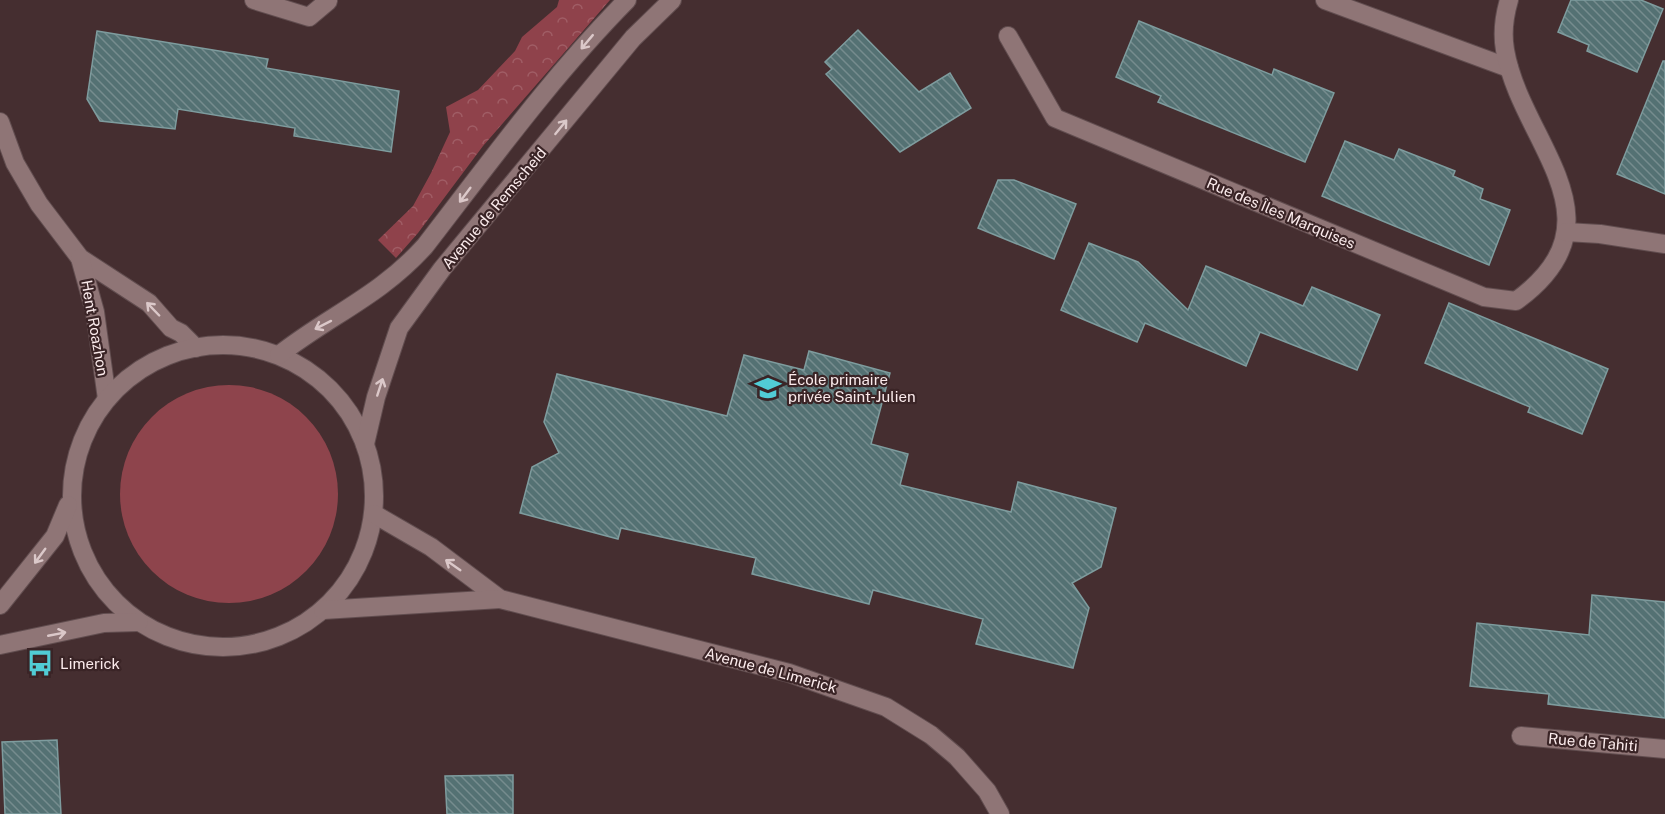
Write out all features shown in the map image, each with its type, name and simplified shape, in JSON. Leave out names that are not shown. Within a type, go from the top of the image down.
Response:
[{"type":"street","points":[[254,0],[309,17],[328,1]]},
{"type":"street","name":"Avenue de Remscheid","points":[[279,355],[305,335],[370,296],[407,266],[426,246],[528,111],[595,32],[627,0]]},
{"type":"street","name":"Avenue de Remscheid","points":[[365,444],[376,397],[399,328],[442,269],[633,38],[672,0]]},
{"type":"street","points":[[1325,0],[1509,68]]},
{"type":"street","name":"Rue des Îles Marquises","points":[[1008,36],[1055,118],[1484,297],[1516,301],[1550,272],[1566,232],[1566,204],[1509,68],[1503,29],[1509,0]]},
{"type":"street","name":"Hent Roazhon","points":[[0,122],[8,162],[80,258],[149,303],[171,328],[181,333],[196,348]]},
{"type":"street","points":[[1566,232],[1600,234],[1665,244]]},
{"type":"street","name":"Hent Roazhon","points":[[80,258],[91,291],[107,399]]},
{"type":"street","points":[[0,605],[55,536],[68,505],[71,479],[84,435],[107,399],[144,367],[196,348],[232,345],[279,355],[309,370],[332,389],[352,416],[365,444],[374,481],[374,514],[367,546],[359,564],[344,587],[322,610],[292,632],[273,639],[231,648],[208,648],[187,644],[139,622],[110,598],[86,562],[68,505]]},
{"type":"street","name":"Avenue de Limerick","points":[[374,514],[431,547],[500,599]]},
{"type":"street","name":"Avenue de Limerick","points":[[322,610],[500,599],[789,673],[886,707],[931,735],[957,757],[987,791],[1000,814]]},
{"type":"street","points":[[0,645],[104,623],[139,622]]},
{"type":"street","name":"Rue de Tahiti","points":[[1521,736],[1665,749]]},
{"type":"shaded area","points":[[229,385],[250,387],[271,393],[306,417],[330,452],[336,473],[338,494],[336,515],[330,536],[306,571],[271,595],[250,601],[229,603],[208,601],[187,595],[152,571],[128,536],[122,515],[120,494],[122,473],[128,452],[152,417],[187,393],[208,387]]},
{"type":"green space","points":[[559,0],[610,0],[483,146],[418,233],[396,258],[378,240],[413,206],[431,173],[450,132],[446,107],[478,90],[515,51],[522,37],[557,7]]},
{"type":"building","points":[[1571,0],[1641,0],[1663,9],[1637,72],[1587,51],[1589,45],[1558,32]]},
{"type":"building","points":[[1139,21],[1272,75],[1274,69],[1334,93],[1305,162],[1158,102],[1161,96],[1116,77]]},
{"type":"building","points":[[858,30],[919,92],[950,73],[971,108],[900,152],[826,74],[832,69],[825,62]]},
{"type":"building","points":[[97,31],[268,59],[266,68],[399,91],[391,152],[294,136],[295,128],[178,109],[175,129],[100,121],[87,99]]},
{"type":"building","points":[[1663,61],[1665,61],[1665,194],[1617,174]]},
{"type":"building","points":[[1345,141],[1394,160],[1399,149],[1455,171],[1453,176],[1483,189],[1480,199],[1510,210],[1489,265],[1322,196]]},
{"type":"building","points":[[998,180],[1014,180],[1076,204],[1054,259],[978,228]]},
{"type":"building","points":[[1089,243],[1138,262],[1188,310],[1206,266],[1303,306],[1312,287],[1380,315],[1357,370],[1260,332],[1246,366],[1145,323],[1137,342],[1061,310]]},
{"type":"building","points":[[1449,303],[1608,369],[1582,434],[1528,412],[1530,407],[1425,363]]},
{"type":"building","points":[[809,351],[890,373],[871,444],[908,454],[900,485],[1011,512],[1018,482],[1116,508],[1101,567],[1072,583],[1089,608],[1073,668],[976,644],[983,619],[873,590],[869,604],[752,574],[756,558],[621,528],[618,539],[520,513],[532,467],[559,453],[544,422],[557,374],[727,416],[744,355],[804,370]]},
{"type":"building","points":[[1592,595],[1665,602],[1665,718],[1548,704],[1549,694],[1470,686],[1477,623],[1589,635]]},
{"type":"building","points":[[57,740],[61,814],[5,814],[2,742]]},
{"type":"building","points":[[513,775],[513,814],[447,814],[445,776]]},
{"type":"place","name":"École primaire privée Saint-Julien","points":[[768,388]]},
{"type":"place","name":"Limerick","points":[[40,663]]}]
